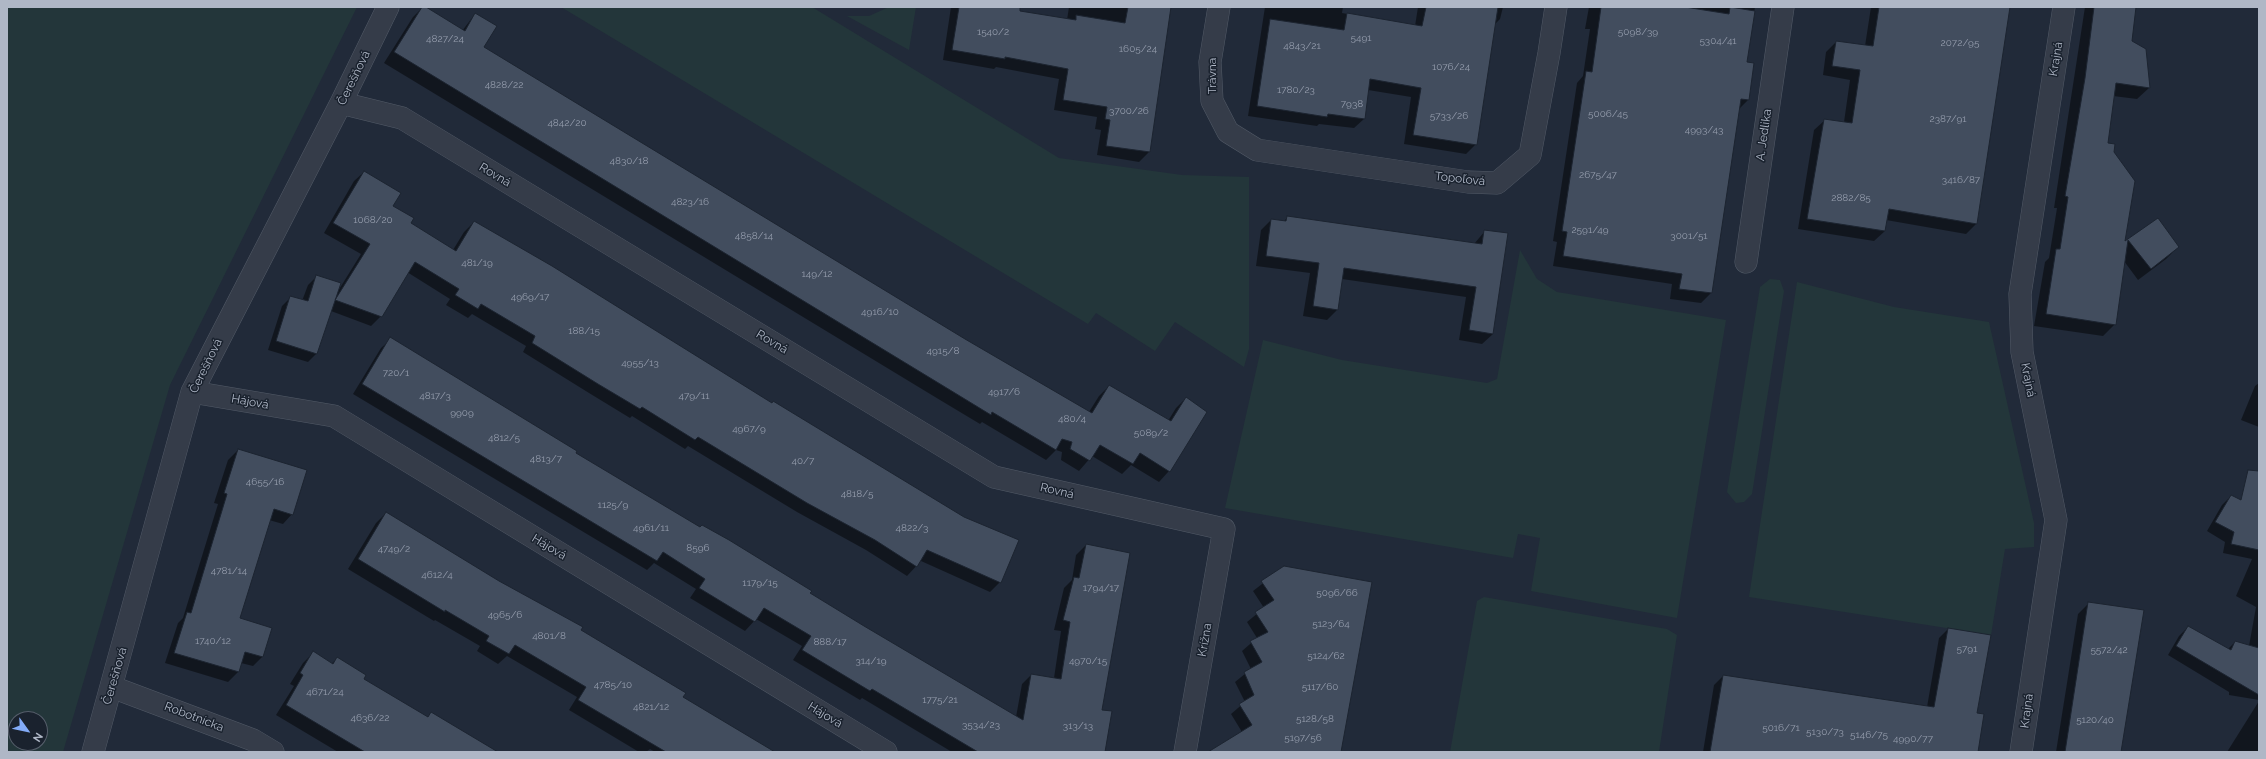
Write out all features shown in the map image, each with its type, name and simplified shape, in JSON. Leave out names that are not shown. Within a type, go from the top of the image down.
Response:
[{"type":"street","name":"Čerešňová","points":[[93,752],[192,392],[341,103],[388,7]]},
{"type":"street","name":"Trávna","points":[[1219,7],[1210,62],[1212,102],[1228,132],[1257,150]]},
{"type":"street","name":"Topoľová","points":[[1257,150],[1468,182],[1497,183],[1530,155],[1556,7]]},
{"type":"street","name":"A. Jedlika","points":[[1746,262],[1783,7]]},
{"type":"street","name":"Krajná","points":[[2021,752],[2056,520],[2022,352],[2020,294],[2064,7]]},
{"type":"street","name":"Rovná","points":[[341,103],[402,118],[994,477],[1224,529]]},
{"type":"street","name":"Hájová","points":[[192,392],[334,416],[886,752]]},
{"type":"street","name":"Krížna","points":[[1185,752],[1224,529]]},
{"type":"street","name":"Robotnícka","points":[[112,686],[253,740],[273,752]]},
{"type":"green space","points":[[7,7],[357,7],[170,385],[63,752],[7,752]]},
{"type":"green space","points":[[561,7],[812,7],[1059,158],[1182,175],[1249,177],[1249,349],[1244,367],[1175,322],[1155,351],[1096,313],[1088,324]]},
{"type":"green space","points":[[889,7],[916,7],[909,50],[847,16],[869,16]]},
{"type":"green space","points":[[1520,250],[1537,279],[1557,292],[1726,320],[1677,618],[1531,591],[1540,538],[1518,534],[1513,558],[1225,508],[1263,340],[1342,360],[1487,383],[1497,379]]},
{"type":"green space","points":[[1770,279],[1780,280],[1784,291],[1752,494],[1744,502],[1736,503],[1727,492],[1760,287]]},
{"type":"green space","points":[[1797,282],[1894,307],[1989,322],[2034,523],[2034,547],[2005,549],[1991,635],[1749,597]]},
{"type":"green space","points":[[1484,597],[1667,629],[1677,635],[1659,752],[1450,752],[1477,601]]},
{"type":"building","points":[[422,7],[426,7],[465,31],[475,13],[497,26],[484,47],[965,339],[1092,413],[1109,385],[1171,421],[1186,397],[1207,412],[1170,472],[1140,453],[1133,464],[1100,445],[1090,461],[1070,449],[1072,442],[1062,439],[1056,450],[992,412],[991,415],[394,52]]},
{"type":"building","points":[[959,7],[1020,7],[1020,11],[1076,20],[1076,15],[1125,23],[1128,7],[1171,7],[1150,152],[1106,146],[1110,120],[1105,119],[1107,107],[1063,100],[1068,69],[1005,57],[1005,59],[952,50]]},
{"type":"building","points":[[1426,7],[1498,7],[1477,145],[1413,135],[1421,88],[1370,79],[1365,119],[1328,114],[1327,117],[1257,106],[1270,19],[1344,30],[1347,13],[1422,26]]},
{"type":"building","points":[[1601,7],[1685,7],[1729,14],[1730,7],[1755,11],[1747,62],[1754,63],[1749,100],[1741,99],[1712,293],[1679,289],[1682,274],[1563,256],[1567,232],[1562,231],[1586,71],[1592,72]]},
{"type":"building","points":[[1879,7],[2010,7],[1977,224],[1889,209],[1885,231],[1807,219],[1824,119],[1852,123],[1860,70],[1832,66],[1836,41],[1873,46]]},
{"type":"building","points":[[2094,7],[2136,7],[2132,41],[2146,49],[2150,88],[2116,83],[2108,143],[2115,144],[2114,152],[2135,181],[2125,241],[2158,218],[2179,247],[2151,269],[2128,240],[2116,325],[2046,314],[2056,249],[2060,249],[2068,197],[2065,196],[2085,78]]},
{"type":"building","points":[[364,171],[401,193],[393,206],[414,218],[411,223],[456,251],[474,221],[552,266],[772,403],[773,401],[964,517],[1019,540],[1001,583],[927,550],[917,567],[875,540],[807,503],[698,437],[695,440],[642,407],[640,409],[598,384],[532,343],[535,336],[481,304],[478,309],[455,295],[459,289],[415,262],[382,317],[335,300],[370,244],[333,223]]},
{"type":"building","points":[[1287,216],[1482,244],[1484,230],[1508,233],[1493,334],[1469,330],[1476,287],[1344,268],[1338,310],[1313,306],[1319,263],[1266,256],[1271,219],[1286,221]]},
{"type":"building","points":[[316,275],[341,283],[317,354],[276,341],[290,296],[308,301]]},
{"type":"building","points":[[390,337],[577,451],[576,453],[700,527],[702,525],[729,540],[812,591],[810,593],[1023,720],[1031,674],[1061,679],[1070,622],[1063,620],[1074,577],[1079,578],[1086,544],[1130,553],[1102,710],[1112,711],[1105,752],[978,752],[872,689],[870,691],[802,650],[811,636],[764,608],[755,622],[699,588],[705,579],[663,552],[657,561],[362,384]]},
{"type":"building","points":[[238,449],[307,470],[293,515],[274,509],[240,618],[272,628],[263,657],[245,652],[239,672],[174,653],[187,612],[191,613],[227,494],[224,493]]},
{"type":"building","points":[[2248,470],[2259,471],[2259,550],[2231,544],[2234,532],[2215,522],[2231,495],[2241,500]]},
{"type":"building","points":[[386,512],[499,581],[583,627],[581,630],[686,693],[683,697],[775,752],[666,752],[578,700],[586,687],[515,645],[509,654],[486,641],[489,636],[445,610],[445,612],[358,559]]},
{"type":"building","points":[[1284,566],[1372,582],[1341,752],[1208,752],[1252,725],[1239,704],[1254,695],[1244,672],[1262,662],[1250,641],[1268,632],[1255,612],[1274,600],[1261,581]]},
{"type":"building","points":[[2088,602],[2144,610],[2121,752],[2065,752]]},
{"type":"building","points":[[2188,626],[2231,650],[2235,641],[2259,648],[2259,695],[2176,646]]},
{"type":"building","points":[[1948,628],[1991,635],[1977,713],[1984,714],[1978,752],[1710,752],[1723,675],[1934,707]]},
{"type":"building","points":[[313,651],[333,664],[337,657],[366,675],[364,679],[428,717],[431,712],[498,752],[365,752],[286,705],[303,675],[300,673]]}]
